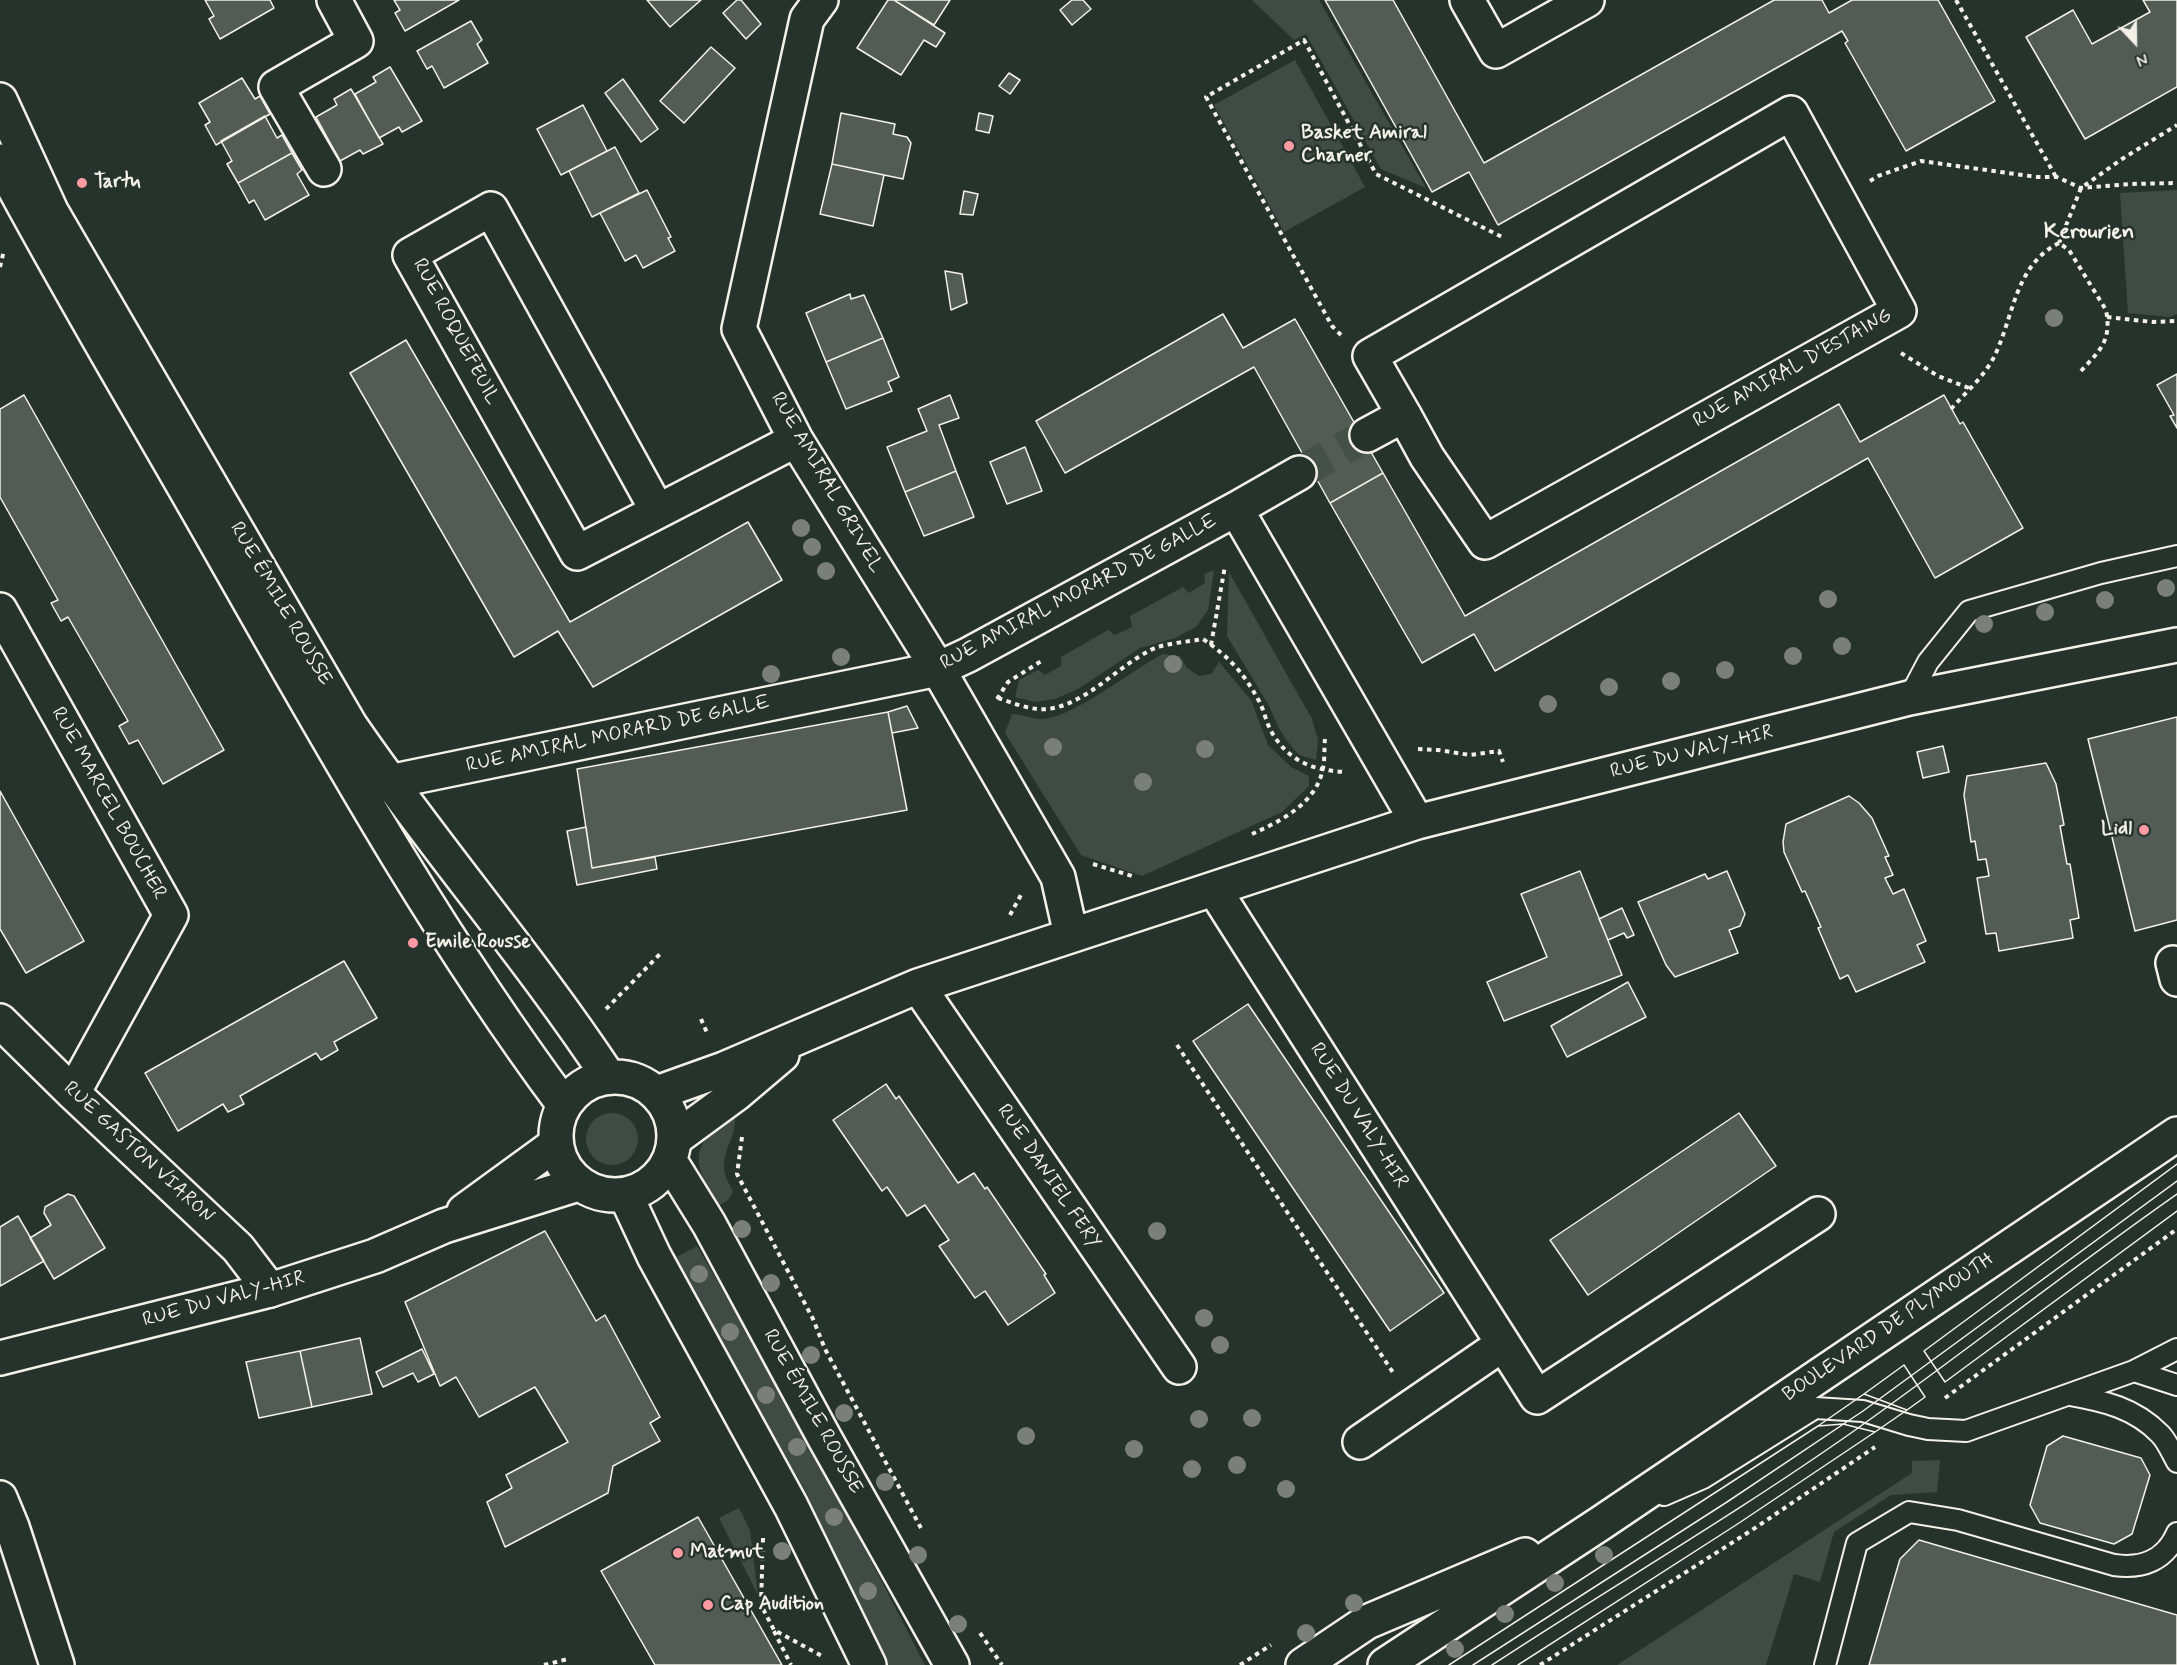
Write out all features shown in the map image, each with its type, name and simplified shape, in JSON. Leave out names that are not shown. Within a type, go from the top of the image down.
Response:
[{"type":"street","points":[[324,169],[276,87],[356,40],[334,0]]},
{"type":"street","name":"RUE AMIRAL GRIVEL","points":[[821,0],[807,19],[739,329],[796,440],[938,669],[1058,877],[1071,935]]},
{"type":"street","points":[[1467,0],[1496,51],[1587,0]]},
{"type":"street","name":"RUE ÉMILE ROUSSE","points":[[0,100],[51,211],[350,725],[389,782],[569,1018],[608,1076]]},
{"type":"street","name":"RUE AMIRAL D'ESTAING","points":[[1791,113],[1899,311],[1485,542],[1427,457],[1370,356],[1542,257],[1791,113]]},
{"type":"street","name":"RUE ÉMILE ROUSSE","points":[[0,161],[55,266],[357,790],[522,1049],[564,1105]]},
{"type":"street","name":"RUE ROQUEFEUIL","points":[[657,510],[491,209],[410,255],[577,553],[796,440]]},
{"type":"street","points":[[1366,435],[1404,415]]},
{"type":"street","points":[[1236,509],[1299,472]]},
{"type":"street","name":"RUE AMIRAL MORARD DE GALLE","points":[[389,782],[938,669],[968,655],[1236,509],[1417,822]]},
{"type":"street","name":"RUE MARCEL BOUCHER","points":[[0,610],[171,915],[74,1093]]},
{"type":"street","name":"RUE DU VALY-HIR","points":[[657,1093],[724,1069],[918,986],[1417,822],[1910,698],[2177,645]]},
{"type":"street","name":"RUE DU VALY-HIR","points":[[1214,889],[1537,1397],[1818,1214]]},
{"type":"street","name":"RUE DANIEL FERY","points":[[918,986],[1179,1367]]},
{"type":"street","name":"RUE GASTON VIARON","points":[[0,1021],[238,1248],[270,1290]]},
{"type":"street","name":"RUE DU VALY-HIR","points":[[673,1149],[804,1036]]},
{"type":"street","points":[[608,1076],[634,1079],[657,1093],[671,1114],[673,1149],[653,1184],[626,1196],[601,1195],[578,1184],[563,1167],[556,1144],[556,1124],[564,1105],[583,1086],[608,1076]]},
{"type":"street","name":"BOULEVARD DE PLYMOUTH","points":[[1385,1665],[1601,1523],[2177,1134]]},
{"type":"street","name":"RUE DU VALY-HIR","points":[[444,1226],[556,1144]]},
{"type":"street","name":"RUE ÉMILE ROUSSE","points":[[673,1149],[709,1224],[824,1437],[952,1665]]},
{"type":"street","name":"RUE DU VALY-HIR","points":[[0,1358],[270,1290],[375,1256],[444,1226],[578,1184]]},
{"type":"street","points":[[626,1196],[654,1256],[791,1506],[869,1665]]},
{"type":"street","points":[[1360,1442],[1503,1344]]},
{"type":"street","points":[[0,1498],[12,1527],[57,1665]]},
{"type":"street","name":"BOULEVARD DE PLYMOUTH","points":[[1303,1665],[1367,1622],[1601,1523]]},
{"type":"lane","points":[[1910,698],[1928,662],[1969,612],[2101,573],[2177,556]]},
{"type":"lane","points":[[1601,1523],[1703,1478],[1815,1408],[1863,1411],[1928,1429],[1966,1431],[2134,1371],[2177,1349]]},
{"type":"lane","points":[[2134,1371],[2177,1385]]},
{"type":"lane","points":[[2067,1395],[2105,1401],[2135,1413],[2161,1435],[2177,1462]]},
{"type":"lane","points":[[1825,1665],[1857,1543],[1909,1512],[1958,1520],[2130,1568],[2146,1564],[2161,1556],[2172,1544],[2177,1533]]},
{"type":"path","points":[[1956,0],[2057,177]]},
{"type":"path","points":[[1370,356],[1353,348],[1332,326],[1206,97],[1304,40],[1376,174],[1542,257]]},
{"type":"path","points":[[1951,409],[1994,357],[2027,272],[2047,249],[2059,243],[2081,188],[2177,125]]},
{"type":"path","points":[[1839,201],[1878,176],[1920,161],[2037,177],[2057,177],[2081,188],[2177,183]]},
{"type":"path","points":[[2059,243],[2069,250],[2108,317],[2107,337],[2103,347],[2080,371]]},
{"type":"path","points":[[2108,317],[2152,322],[2177,321]]},
{"type":"path","points":[[1876,324],[1892,347],[1938,376],[1969,388]]},
{"type":"path","points":[[1211,645],[1225,564]]},
{"type":"path","points":[[996,705],[998,698]]},
{"type":"path","points":[[1250,835],[1300,808],[1315,791],[1323,770],[1325,734]]},
{"type":"path","points":[[1086,862],[1136,878]]},
{"type":"path","points":[[602,1014],[662,952]]},
{"type":"path","points":[[1177,1045],[1414,1405]]},
{"type":"path","points":[[743,1130],[737,1173],[813,1319],[825,1349],[927,1539]]},
{"type":"path","points":[[1540,1665],[1752,1530],[1908,1425],[2177,1229]]},
{"type":"path","points":[[763,1537],[761,1605],[792,1665]]},
{"type":"path","points":[[975,1626],[1002,1665]]},
{"type":"path","points":[[774,1630],[822,1656]]},
{"type":"path","points":[[1240,1665],[1276,1641]]},
{"type":"path","points":[[544,1665],[568,1659]]},
{"type":"shaded area","points":[[1252,0],[1319,0],[1426,188],[1381,169],[1306,34],[1294,40]]},
{"type":"shaded area","name":"Basket Amiral Charner","points":[[1295,60],[1365,187],[1284,232],[1214,105]]},
{"type":"shaded area","points":[[2177,190],[2177,314],[2169,317],[2128,313],[2120,193]]},
{"type":"shaded area","points":[[1214,570],[1208,610],[1196,627],[1175,638],[1140,648],[1078,689],[1055,699],[1035,702],[1015,697],[1019,680],[1038,670],[1045,675],[1061,666],[1061,657],[1108,630],[1115,635],[1132,627],[1130,616],[1183,587],[1189,593],[1205,583],[1204,574]]},
{"type":"shaded area","points":[[1229,572],[1312,719],[1318,740],[1316,760],[1299,755],[1287,741],[1268,704],[1227,636]]},
{"type":"shaded area","points":[[1163,654],[1180,656],[1187,668],[1199,676],[1211,674],[1219,662],[1251,700],[1268,745],[1291,767],[1309,776],[1309,786],[1282,812],[1142,876],[1081,855],[1005,733],[1012,714],[1040,719],[1057,716],[1072,710]]},
{"type":"shaded area","points":[[607,1113],[617,1113],[631,1120],[638,1139],[631,1158],[617,1165],[607,1165],[597,1161],[590,1154],[586,1144],[586,1134],[590,1124],[597,1117]]},
{"type":"shaded area","points":[[734,1114],[734,1128],[724,1162],[725,1175],[733,1192],[728,1200],[718,1206],[703,1178],[699,1156],[708,1136]]},
{"type":"shaded area","points":[[697,1246],[800,1424],[925,1665],[886,1665],[825,1540],[807,1494],[673,1259]]},
{"type":"shaded area","points":[[1940,1460],[1937,1492],[1891,1495],[1834,1532],[1820,1582],[1794,1574],[1766,1665],[1617,1665],[1912,1473],[1912,1461]]},
{"type":"shaded area","points":[[739,1508],[750,1530],[758,1595],[719,1518]]},
{"type":"building","points":[[205,0],[270,0],[274,8],[220,39],[209,19],[214,16]]},
{"type":"building","points":[[394,0],[459,0],[405,31],[395,13],[400,10]]},
{"type":"building","points":[[647,0],[701,0],[670,27]]},
{"type":"building","points":[[737,0],[741,0],[761,24],[746,39],[723,13]]},
{"type":"building","points":[[888,0],[894,0],[945,33],[936,47],[924,40],[901,75],[857,48]]},
{"type":"building","points":[[894,0],[950,0],[934,25]]},
{"type":"building","points":[[1072,0],[1083,0],[1091,9],[1072,25],[1060,10]]},
{"type":"building","points":[[1325,0],[1393,0],[1484,163],[1774,0],[1822,0],[1829,13],[1852,0],[1938,0],[1995,101],[1906,151],[1845,43],[1848,41],[1842,31],[1498,225],[1469,172],[1432,192]]},
{"type":"building","points":[[2143,0],[2177,0],[2177,87],[2085,139],[2026,37],[2073,10],[2092,44],[2150,12]]},
{"type":"building","points":[[471,21],[482,40],[477,44],[488,63],[444,88],[432,66],[427,69],[417,51]]},
{"type":"building","points":[[711,47],[735,68],[684,123],[660,101]]},
{"type":"building","points":[[390,67],[422,121],[402,132],[399,127],[379,138],[355,94],[376,82],[373,77]]},
{"type":"building","points":[[1009,73],[1020,80],[1010,94],[999,86]]},
{"type":"building","points":[[242,78],[255,99],[260,96],[270,114],[216,145],[205,125],[210,122],[199,103]]},
{"type":"building","points":[[623,79],[658,129],[641,142],[605,93]]},
{"type":"building","points":[[351,89],[383,144],[363,154],[360,150],[340,161],[316,117],[337,105],[334,99]]},
{"type":"building","points":[[583,105],[607,151],[561,175],[537,129]]},
{"type":"building","points":[[841,113],[895,124],[893,134],[907,137],[911,143],[903,179],[832,164]]},
{"type":"building","points":[[979,113],[993,116],[989,133],[976,130]]},
{"type":"building","points":[[265,116],[277,138],[282,135],[292,153],[238,183],[227,164],[232,161],[221,141]]},
{"type":"building","points":[[615,147],[639,193],[592,217],[569,171]]},
{"type":"building","points":[[292,153],[302,170],[297,174],[309,195],[265,220],[254,200],[249,203],[238,183]]},
{"type":"building","points":[[832,164],[884,175],[873,226],[820,214]]},
{"type":"building","points":[[647,190],[671,237],[668,238],[675,251],[643,268],[636,255],[625,261],[600,213]]},
{"type":"building","points":[[964,191],[978,194],[973,215],[960,214]]},
{"type":"building","points":[[945,271],[962,274],[967,303],[951,310]]},
{"type":"building","points":[[850,294],[851,299],[864,295],[883,338],[826,362],[806,313]]},
{"type":"building","points":[[1223,314],[1243,348],[1295,319],[1383,473],[1330,503],[1254,367],[1065,473],[1036,421]]},
{"type":"building","points":[[883,338],[899,377],[888,382],[892,391],[846,409],[826,362]]},
{"type":"building","points":[[406,340],[570,622],[748,522],[782,580],[593,687],[558,631],[514,657],[350,373]]},
{"type":"building","points":[[2177,374],[2177,428],[2170,416],[2174,415],[2157,385]]},
{"type":"building","points":[[24,395],[224,750],[163,784],[138,740],[129,744],[119,726],[128,721],[68,617],[61,621],[51,603],[58,600],[0,497],[0,409]]},
{"type":"building","points":[[950,395],[959,418],[939,425],[956,471],[905,492],[887,447],[927,431],[918,409]]},
{"type":"building","points":[[1944,395],[1960,424],[1963,422],[2023,528],[1935,578],[1868,458],[1495,671],[1474,634],[1422,663],[1330,503],[1383,473],[1465,616],[1839,404],[1860,442]]},
{"type":"building","points":[[1025,447],[1042,491],[1007,504],[990,462]]},
{"type":"building","points":[[956,471],[974,517],[924,536],[905,492]]},
{"type":"building","points":[[907,706],[918,728],[892,733],[888,712]]},
{"type":"building","points":[[888,712],[907,810],[592,868],[577,769]]},
{"type":"building","name":"Lidl","points":[[2177,717],[2177,920],[2135,931],[2088,739]]},
{"type":"building","points":[[1943,746],[1949,772],[1923,778],[1917,752]]},
{"type":"building","points":[[2046,763],[2056,784],[2064,825],[2060,826],[2067,864],[2070,864],[2079,918],[2070,920],[2073,938],[1999,951],[1996,933],[1986,934],[1977,878],[1989,876],[1986,859],[1978,860],[1975,841],[1971,842],[1964,795],[1967,776]]},
{"type":"building","points":[[0,791],[84,941],[26,973],[0,929]]},
{"type":"building","points":[[1849,796],[1859,803],[1872,818],[1889,856],[1885,857],[1893,875],[1885,878],[1893,894],[1904,889],[1926,941],[1917,945],[1925,962],[1856,992],[1848,975],[1840,979],[1818,928],[1821,927],[1784,852],[1783,842],[1786,824]]},
{"type":"building","points":[[586,827],[592,868],[655,857],[657,869],[577,885],[567,831]]},
{"type":"building","points":[[1580,871],[1622,975],[1504,1021],[1487,982],[1547,957],[1521,894]]},
{"type":"building","points":[[1727,871],[1745,914],[1740,926],[1729,930],[1738,953],[1675,977],[1666,965],[1638,902],[1705,874],[1708,879]]},
{"type":"building","points":[[1622,908],[1634,935],[1627,938],[1624,933],[1608,940],[1599,919]]},
{"type":"building","points":[[344,961],[377,1018],[334,1042],[338,1050],[321,1060],[316,1053],[240,1096],[244,1104],[228,1112],[223,1104],[178,1131],[145,1073]]},
{"type":"building","points":[[1628,982],[1646,1017],[1567,1057],[1551,1026]]},
{"type":"building","points":[[1248,1004],[1444,1293],[1390,1331],[1193,1041]]},
{"type":"building","points":[[886,1084],[896,1099],[899,1096],[958,1183],[974,1173],[985,1189],[987,1187],[1046,1274],[1044,1275],[1055,1293],[1008,1325],[985,1291],[975,1298],[939,1246],[949,1240],[925,1205],[907,1216],[887,1187],[882,1191],[833,1120]]},
{"type":"building","points":[[1739,1113],[1776,1166],[1588,1295],[1550,1240]]},
{"type":"building","points":[[68,1194],[74,1196],[105,1248],[54,1279],[30,1238],[51,1225],[44,1213],[45,1207]]},
{"type":"building","points":[[18,1216],[44,1261],[0,1286],[0,1227]]},
{"type":"building","points":[[545,1231],[596,1321],[605,1315],[660,1417],[650,1423],[660,1441],[613,1466],[608,1493],[505,1547],[487,1502],[512,1488],[506,1475],[568,1442],[535,1387],[479,1417],[456,1377],[440,1386],[405,1302]]},
{"type":"building","points":[[360,1338],[372,1394],[312,1407],[300,1351]]},
{"type":"building","points":[[422,1349],[434,1374],[418,1382],[413,1373],[383,1387],[376,1372]]},
{"type":"building","points":[[300,1351],[312,1407],[259,1418],[246,1362]]},
{"type":"building","points":[[2063,1436],[2141,1458],[2150,1475],[2132,1534],[2114,1544],[2040,1523],[2030,1505],[2047,1446]]},
{"type":"building","points":[[698,1517],[782,1665],[655,1665],[601,1571]]},
{"type":"building","points":[[1919,1540],[2177,1615],[2177,1665],[1869,1665],[1900,1559]]},
{"type":"tunnel","points":[[1299,473],[1367,435]]},
{"type":"tram line","points":[[2177,1164],[1924,1351],[1945,1382],[2177,1211]]},
{"type":"tram line","points":[[1473,1665],[1727,1502],[1863,1411],[2177,1181]]},
{"type":"tram line","points":[[1492,1665],[1762,1493],[1851,1433],[2177,1194]]},
{"type":"tram line","points":[[1904,1365],[1925,1397],[1907,1410],[1864,1394],[1904,1365]]},
{"type":"tram line","points":[[1864,1394],[1907,1410],[1875,1432],[1843,1424],[1818,1426],[1864,1394]]},
{"type":"tram line","points":[[1449,1665],[1818,1426],[1843,1424],[1875,1432],[1736,1525],[1518,1665]]},
{"type":"place","name":"Basket Amiral Charner","points":[[1289,146]]},
{"type":"place","name":"Tartu","points":[[82,183]]},
{"type":"place","name":"Lidl","points":[[2144,830]]},
{"type":"place","name":"Emile Rousse","points":[[413,943]]},
{"type":"place","name":"Matmut","points":[[678,1553]]},
{"type":"place","name":"Cap Audition","points":[[708,1605]]},
{"type":"district","name":"Kerourien","points":[[2089,233]]}]
